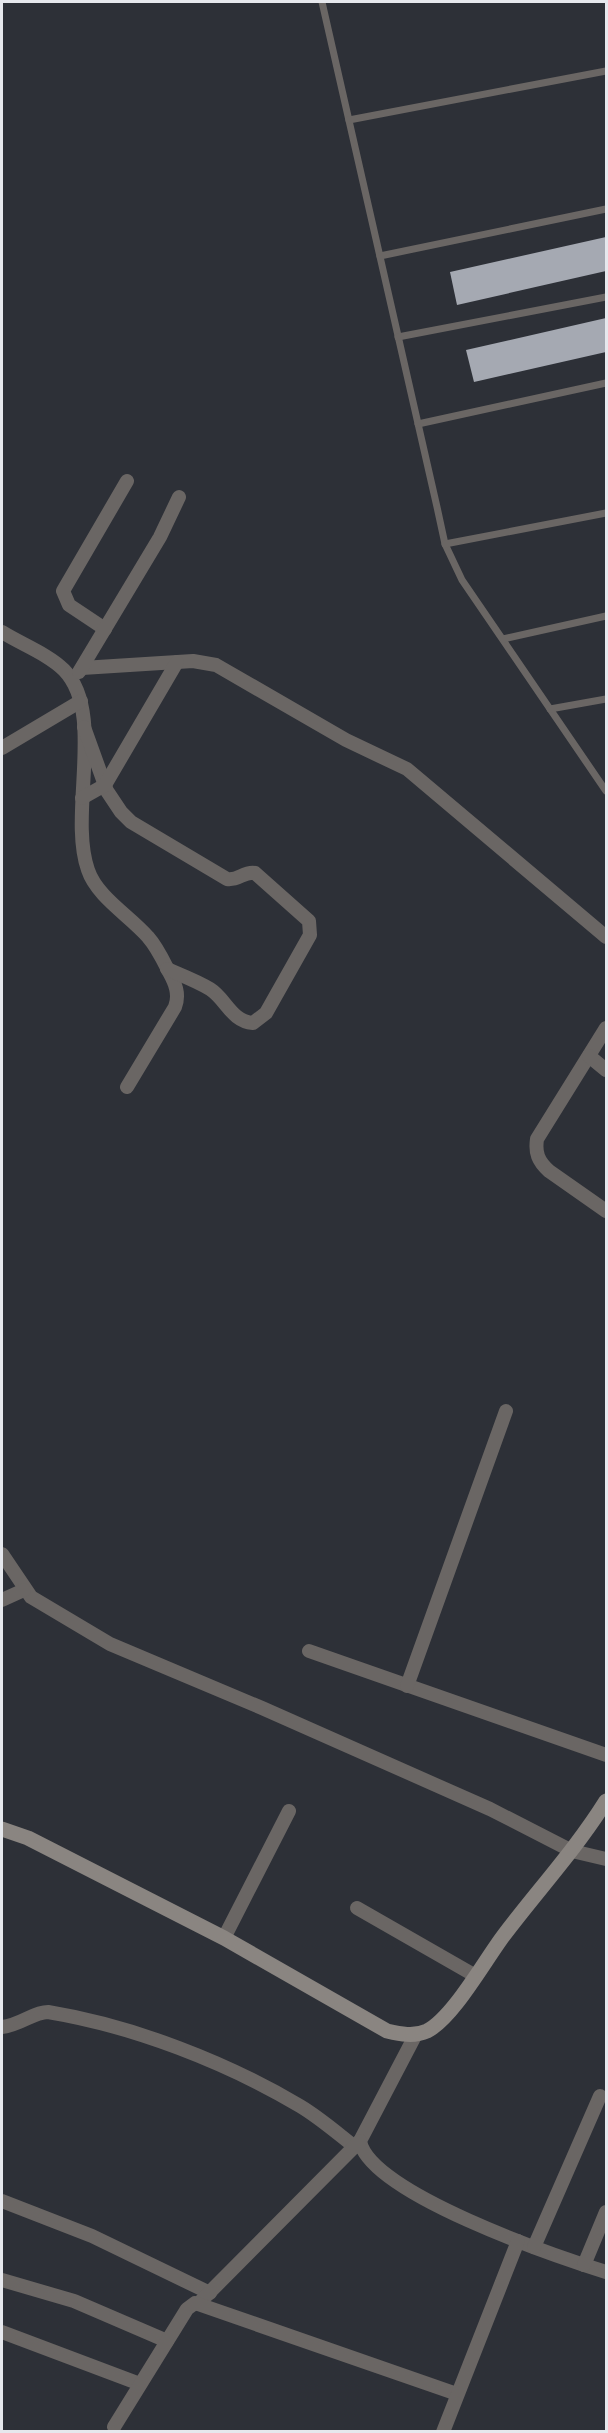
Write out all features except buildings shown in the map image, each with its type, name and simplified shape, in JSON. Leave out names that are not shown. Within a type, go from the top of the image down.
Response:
[{"type":"street","points":[[105,629],[69,605],[63,591],[127,482]]},
{"type":"street","points":[[73,683],[160,537],[179,497]]},
{"type":"street","points":[[2,632],[63,669],[73,683],[81,701],[84,727],[82,798],[87,869],[92,879],[150,938],[177,991],[177,1002],[128,1087]]},
{"type":"street","points":[[82,668],[194,661],[216,665],[346,740],[407,769],[606,938]]},
{"type":"street","points":[[82,798],[105,785],[177,662]]},
{"type":"street","points":[[2,748],[81,701]]},
{"type":"street","points":[[84,727],[105,785],[121,812],[131,822],[227,879],[232,880],[250,872],[255,873],[309,921],[310,935],[266,1013],[253,1023],[229,1011],[208,987],[167,969]]},
{"type":"street","points":[[606,1029],[537,1139],[535,1150],[542,1165],[606,1211]]},
{"type":"street","points":[[589,1056],[606,1070]]},
{"type":"street","points":[[407,1686],[506,1412]]},
{"type":"street","points":[[2,1554],[24,1590],[37,1601],[110,1644],[262,1708],[490,1809],[572,1851],[606,1859]]},
{"type":"street","points":[[2,1600],[24,1590]]},
{"type":"street","points":[[309,1651],[606,1755]]},
{"type":"street","points":[[2,1829],[28,1838],[224,1938],[387,2031],[416,2034],[428,2030],[461,1998],[474,1975],[572,1851],[606,1801]]},
{"type":"street","points":[[224,1938],[289,1811]]},
{"type":"street","points":[[357,1908],[474,1975]]},
{"type":"street","points":[[2,2027],[16,2025],[36,2014],[48,2012],[157,2039],[276,2092],[302,2107],[358,2144],[382,2172],[447,2210],[518,2241],[606,2271]]},
{"type":"street","points":[[114,2427],[189,2306],[198,2304],[210,2293],[358,2144],[416,2034]]},
{"type":"street","points":[[534,2247],[600,2096]]},
{"type":"street","points":[[2,2201],[92,2236],[210,2293]]},
{"type":"street","points":[[584,2265],[606,2212]]},
{"type":"street","points":[[443,2432],[518,2241]]},
{"type":"street","points":[[2,2280],[81,2304],[167,2341]]},
{"type":"street","points":[[198,2304],[457,2394]]},
{"type":"street","points":[[2,2332],[140,2384]]},
{"type":"lane","points":[[325,2],[349,120],[446,544],[462,580],[606,791]]},
{"type":"lane","points":[[349,120],[606,71]]},
{"type":"lane","points":[[380,256],[606,209]]},
{"type":"lane","points":[[398,337],[606,297]]},
{"type":"lane","points":[[418,424],[606,383]]},
{"type":"lane","points":[[446,544],[606,513]]},
{"type":"lane","points":[[503,639],[606,616]]},
{"type":"lane","points":[[550,709],[606,699]]}]
